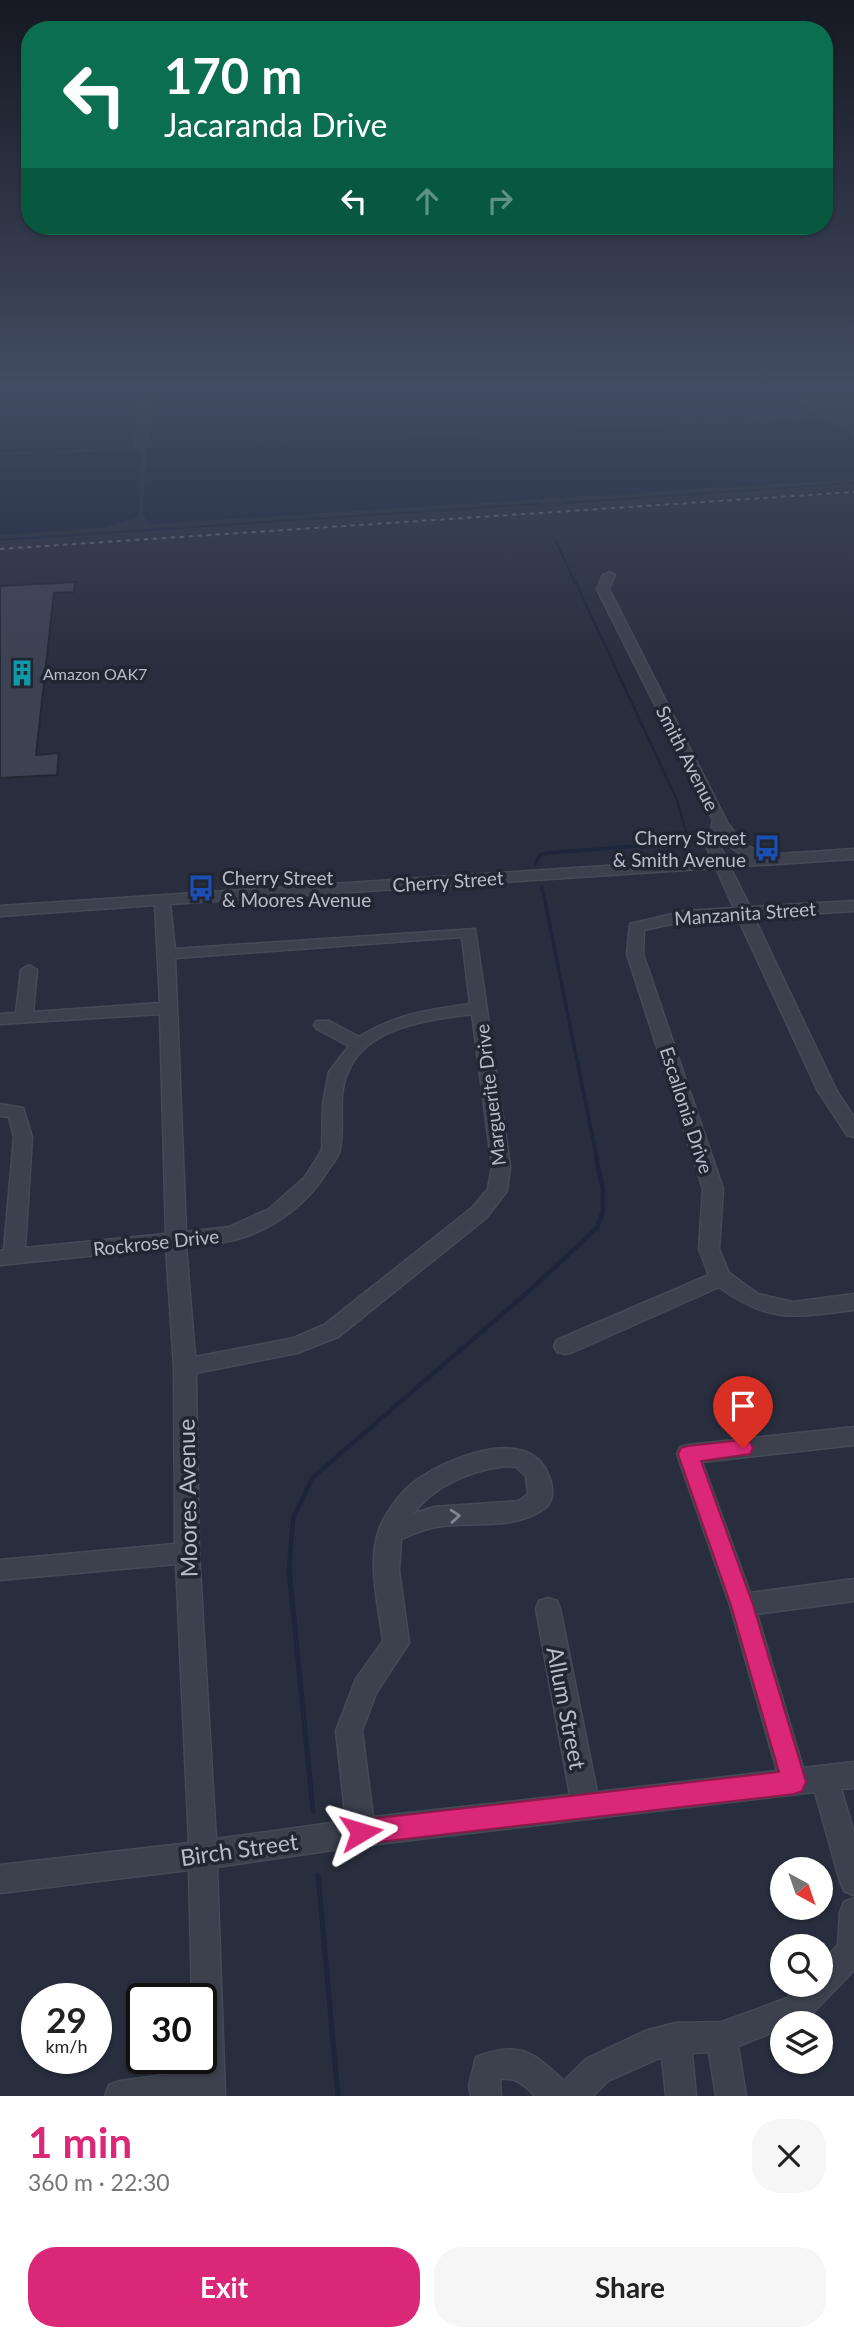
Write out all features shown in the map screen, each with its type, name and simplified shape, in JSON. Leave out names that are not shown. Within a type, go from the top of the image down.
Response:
[{"type":"street","name":"Smith Avenue","points":[[609,575],[603,589],[721,825],[714,848],[827,1091],[854,1131]]},
{"type":"street","points":[[721,825],[738,846],[761,860]]},
{"type":"street","name":"Cherry Street","points":[[0,911],[854,853]]},
{"type":"street","name":"Moores Avenue","points":[[162,901],[167,954],[176,1241],[184,1367],[187,1553],[203,1855],[209,2090]]},
{"type":"street","name":"Manzanita Street","points":[[636,927],[685,916],[854,906]]},
{"type":"street","name":"Escallonia Drive","points":[[636,927],[635,954],[713,1189],[709,1249],[721,1278]]},
{"type":"street","name":"Marguerite Drive","points":[[167,954],[469,932],[501,1166],[497,1191],[480,1213],[331,1331],[297,1345],[184,1367]]},
{"type":"street","points":[[24,1018],[29,970]]},
{"type":"street","points":[[0,1020],[168,1008]]},
{"type":"street","name":"Rockrose Drive","points":[[7,1258],[232,1234],[276,1214],[312,1182],[331,1150],[332,1103],[338,1072],[359,1044],[391,1025],[420,1016],[479,1008]]},
{"type":"street","points":[[323,1025],[359,1044]]},
{"type":"street","points":[[0,1110],[17,1112],[23,1137],[7,1258]]},
{"type":"street","points":[[565,1346],[721,1278],[752,1300],[793,1310],[854,1303]]},
{"type":"street","points":[[794,1782],[742,1605],[688,1454],[854,1436]]},
{"type":"street","points":[[361,1832],[349,1731],[365,1687],[396,1643],[386,1563],[390,1533],[420,1490],[462,1466],[511,1455],[530,1463],[539,1478],[540,1499],[524,1510],[435,1517],[390,1533]]},
{"type":"street","points":[[0,1570],[187,1553]]},
{"type":"street","points":[[742,1605],[854,1590]]},
{"type":"street","name":"Allum Street","points":[[548,1609],[586,1806]]},
{"type":"street","name":"Birch Street","points":[[0,1879],[203,1855],[361,1832],[854,1775]]},
{"type":"street","points":[[825,1779],[854,1881]]},
{"type":"street","points":[[833,1971],[852,1951],[854,1912]]},
{"type":"street","points":[[571,2096],[597,2070],[645,2046],[674,2038],[722,2037],[797,2009],[808,1997]]},
{"type":"street","points":[[722,2037],[731,2096]]},
{"type":"street","points":[[674,2038],[681,2096]]},
{"type":"street","points":[[486,2096],[484,2086],[487,2068],[503,2061],[520,2063],[557,2096]]},
{"type":"street","points":[[120,2096],[209,2090]]},
{"type":"water","points":[[0,482],[140,482],[139,517],[104,528],[0,535]]},
{"type":"water","points":[[144,482],[810,482],[151,524],[143,516]]},
{"type":"building","name":"Amazon OAK7","points":[[75,582],[74,592],[54,593],[36,755],[59,753],[57,775],[0,778],[0,586]]},
{"type":"waterway","points":[[564,503],[854,483]]},
{"type":"waterway","points":[[536,503],[548,506]]},
{"type":"waterway","points":[[0,540],[533,504],[539,506]]},
{"type":"waterway","points":[[555,539],[575,583]]},
{"type":"waterway","points":[[575,581],[677,800],[687,835]]},
{"type":"waterway","points":[[535,864],[540,855],[547,853],[676,843],[687,835]]},
{"type":"waterway","points":[[542,887],[597,1159]]},
{"type":"waterway","points":[[289,1570],[293,1519],[312,1478],[529,1291],[597,1228],[603,1211],[603,1190],[596,1157]]},
{"type":"waterway","points":[[289,1570],[313,1811]]},
{"type":"waterway","points":[[318,1875],[338,2096]]},
{"type":"railway","points":[[0,549],[854,492]]},
{"type":"place","name":"Amazon OAK7","points":[[22,673]]},
{"type":"place","name":"Cherry Street & Smith Avenue","points":[[767,848]]},
{"type":"place","name":"Cherry Street & Moores Avenue","points":[[201,888]]},
{"type":"route","points":[[361,1832],[794,1782],[742,1605],[688,1454],[743,1448]]}]
